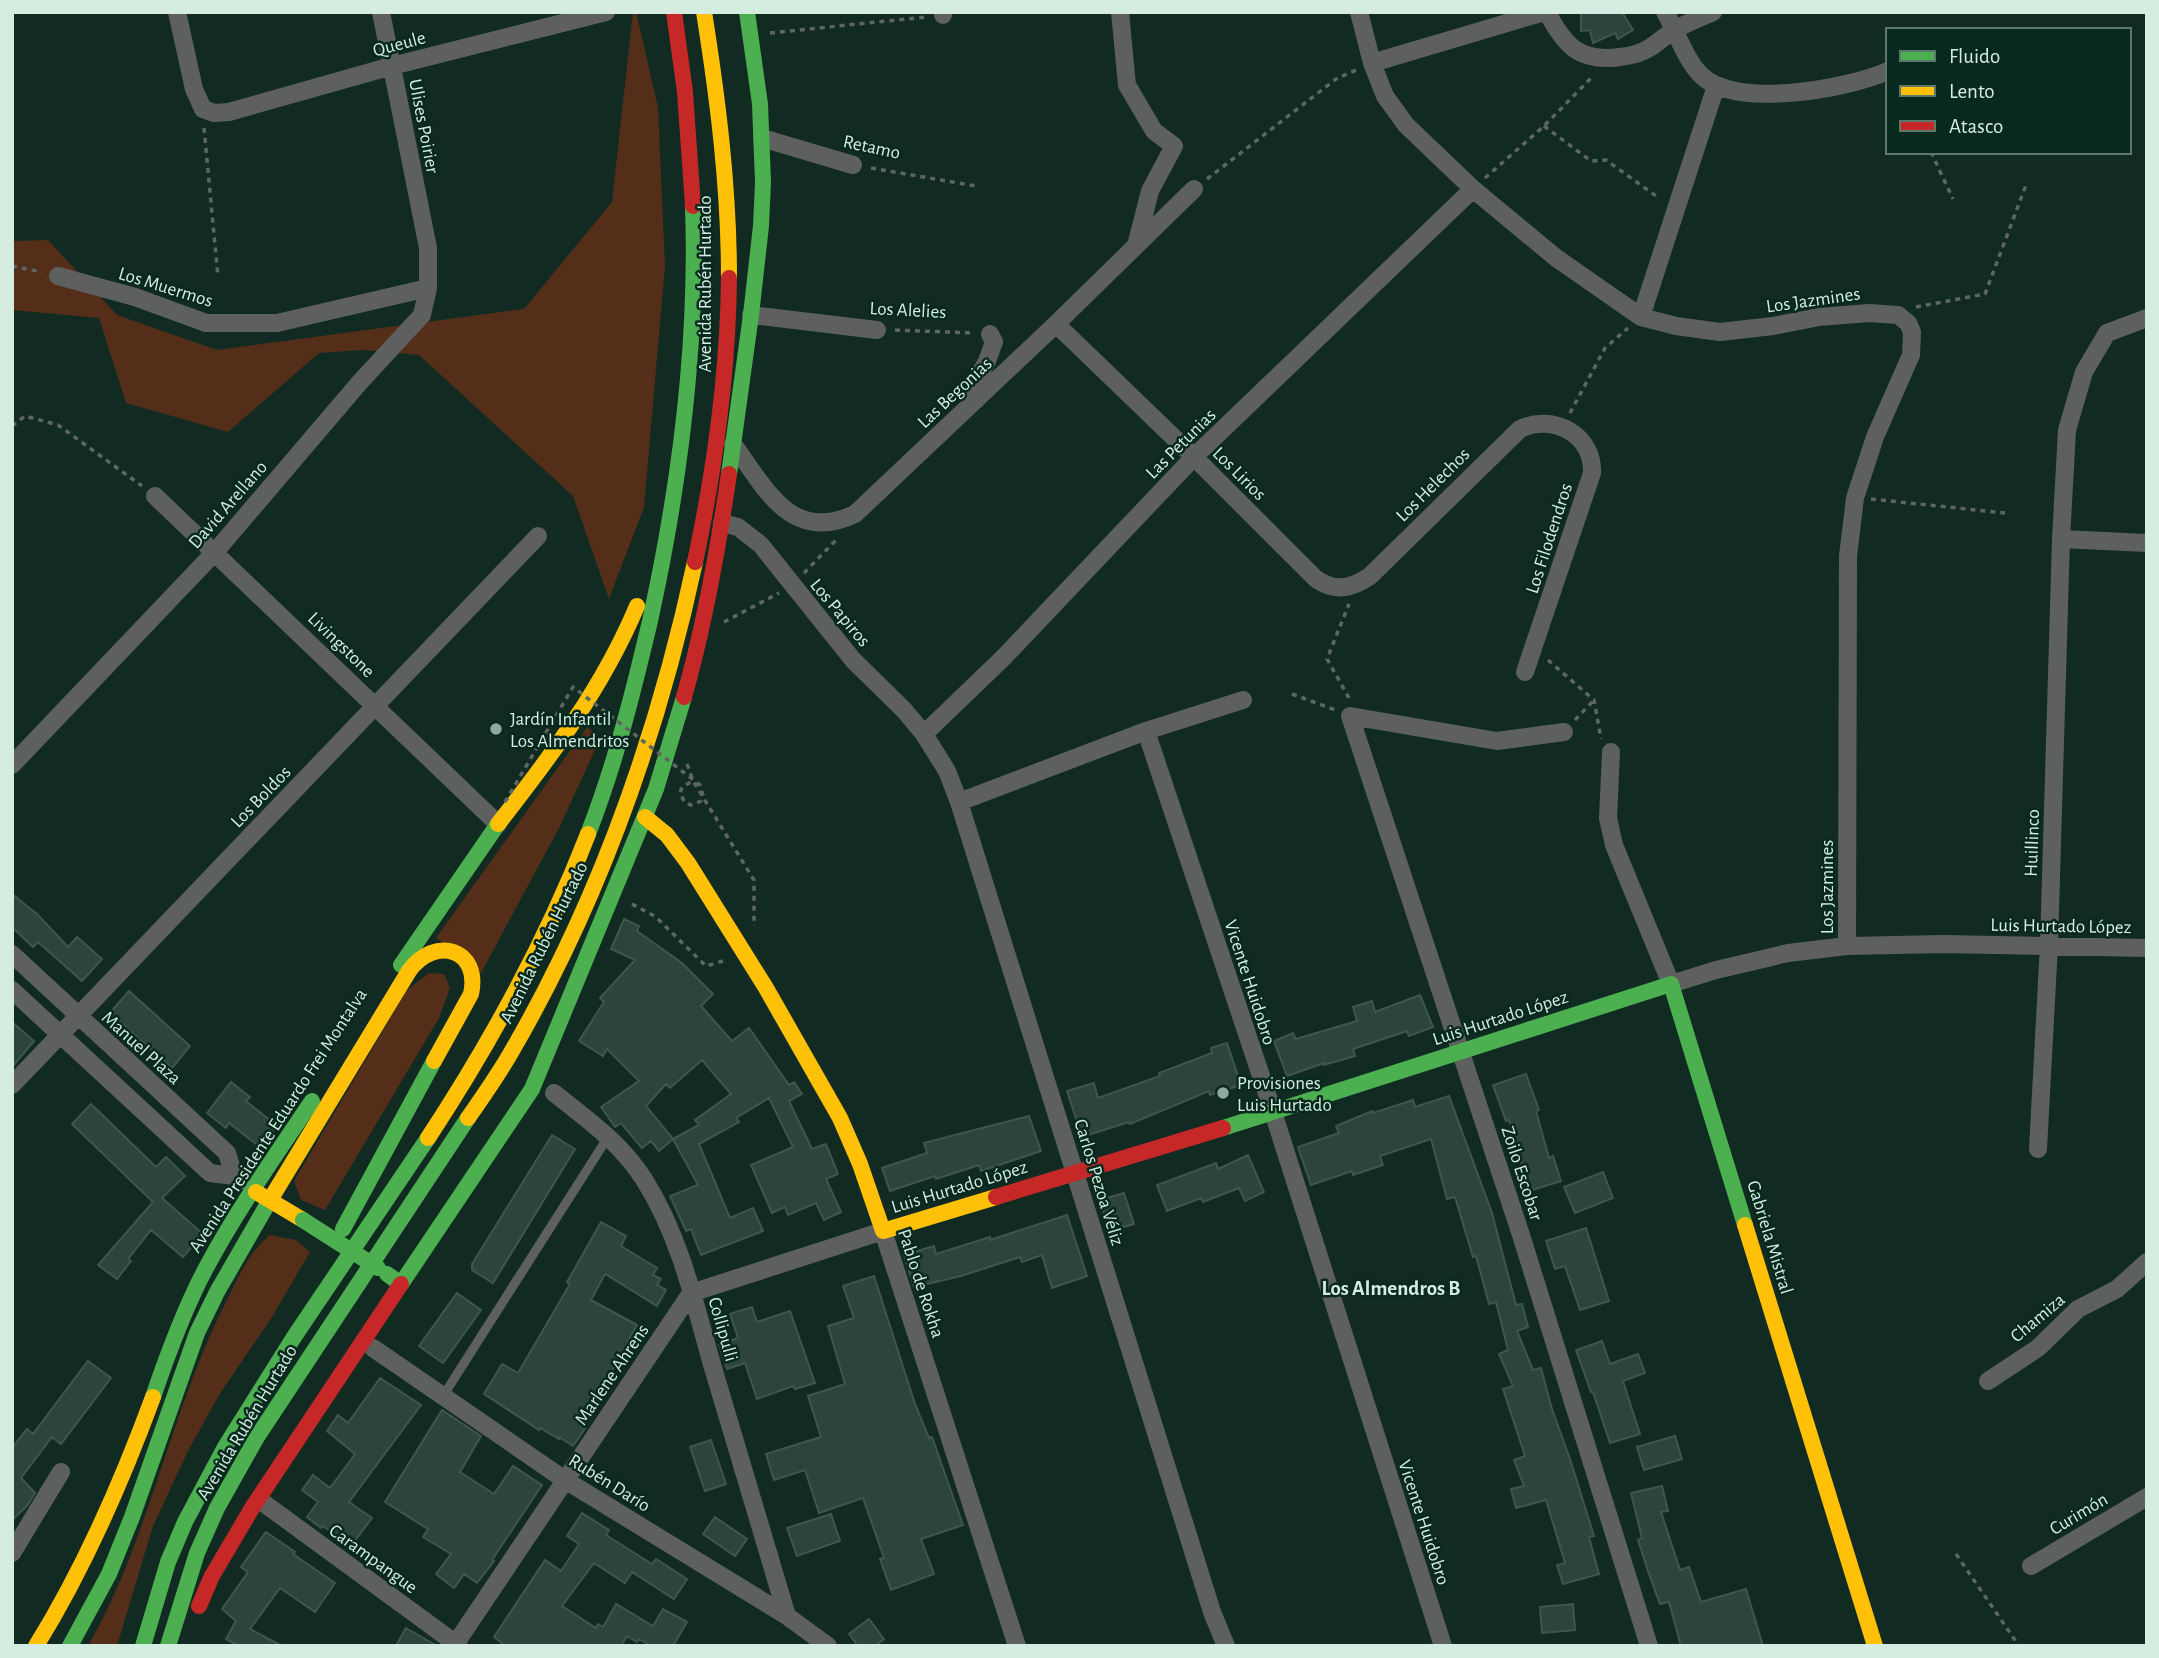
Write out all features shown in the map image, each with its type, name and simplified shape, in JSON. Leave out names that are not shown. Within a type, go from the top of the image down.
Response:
[{"type":"main road","points":[[659,12],[689,125]]},
{"type":"main road","points":[[674,12],[689,125]]},
{"type":"main road","name":"Avenida Rubén Hurtado","points":[[168,1646],[194,1563],[229,1486],[270,1417],[508,1058],[577,927],[625,812],[656,717],[679,630],[703,525],[725,378],[728,246],[724,175],[704,12]]},
{"type":"main road","points":[[194,1623],[212,1576],[252,1508],[532,1089],[656,789],[697,652],[722,523],[751,315],[761,226],[762,138],[747,12]]},
{"type":"main road","name":"Avenida Rubén Hurtado","points":[[144,1646],[163,1575],[197,1495],[236,1427],[477,1060],[516,994],[555,911],[598,808],[618,748],[655,600],[678,481],[694,332],[695,203],[689,125]]},
{"type":"main road","name":"Avenida Presidente Eduardo Frei Montalva","points":[[36,1646],[89,1549],[125,1470],[162,1366],[192,1294],[232,1223],[363,1022],[498,824],[589,701],[622,642],[648,576],[678,481]]},
{"type":"main road","name":"Pablo de Rokha","points":[[645,817],[667,835],[688,863],[745,954],[840,1118],[860,1164],[883,1231]]},
{"type":"main road","name":"Avenida Presidente Eduardo Frei Montalva","points":[[70,1646],[109,1574],[197,1333],[217,1293],[371,1032],[416,962],[422,956],[445,950],[460,956],[466,962],[473,977],[471,994],[341,1233],[314,1307]]},
{"type":"main road","name":"Luis Hurtado López","points":[[883,1231],[1273,1112],[1671,984]]},
{"type":"main road","name":"Gabriela Mistral","points":[[1671,984],[1875,1646]]},
{"type":"main road","name":"Manuel Plaza","points":[[253,1190],[401,1284]]},
{"type":"street","points":[[177,12],[194,89],[202,109]]},
{"type":"street","name":"Ulises Poirier","points":[[381,12],[428,248]]},
{"type":"street","name":"Queule","points":[[202,109],[214,113],[229,113],[392,66],[606,12]]},
{"type":"street","points":[[1120,12],[1127,85],[1154,131],[1174,146],[1150,191],[1136,247]]},
{"type":"street","name":"Los Jazmines","points":[[1359,12],[1371,63],[1385,96],[1406,125],[1474,189],[1555,257],[1641,317],[1676,326],[1720,332],[1819,317],[1885,312],[1898,315],[1908,323],[1912,332],[1911,355],[1875,437],[1855,498],[1848,556],[1847,946]]},
{"type":"street","points":[[1371,63],[1546,12],[1558,33],[1574,50],[1588,57],[1609,59],[1630,56],[1649,48],[1676,29],[1713,12]]},
{"type":"street","points":[[1665,12],[1701,75],[1716,86],[1733,92],[1823,90],[1856,83],[1886,72]]},
{"type":"street","points":[[1641,317],[1716,86]]},
{"type":"street","name":"Retamo","points":[[762,138],[853,165]]},
{"type":"street","name":"Las Begonias","points":[[733,444],[788,513],[803,521],[822,523],[839,521],[855,513],[1195,189]]},
{"type":"street","name":"Las Petunias","points":[[925,734],[1003,658],[1195,457],[1474,189]]},
{"type":"street","name":"David Arellano","points":[[12,765],[215,552],[360,382],[422,315],[428,288],[428,248]]},
{"type":"street","name":"Los Muermos","points":[[58,276],[135,297],[206,323],[277,323],[428,288]]},
{"type":"street","name":"Los Alelies","points":[[751,315],[877,330]]},
{"type":"street","name":"Huillinco","points":[[2038,1149],[2049,945],[2060,539],[2067,430],[2084,372],[2107,333],[2147,318]]},
{"type":"street","name":"Los Lirios","points":[[1056,324],[1195,457],[1316,579],[1337,589]]},
{"type":"street","points":[[976,400],[971,391],[994,342],[990,334]]},
{"type":"street","name":"Los Helechos","points":[[1337,589],[1357,585],[1370,576],[1520,429],[1531,423],[1543,422],[1562,427]]},
{"type":"street","name":"Los Filodendros","points":[[1525,672],[1592,473],[1590,453],[1576,435],[1562,427]]},
{"type":"street","name":"Livingstone","points":[[155,496],[498,824]]},
{"type":"street","name":"Los Papiros","points":[[722,523],[738,527],[761,545],[853,660],[925,734]]},
{"type":"street","name":"Los Boldos","points":[[12,1086],[538,536]]},
{"type":"street","points":[[2060,539],[2147,543]]},
{"type":"street","points":[[959,802],[1146,731],[1243,700]]},
{"type":"street","points":[[1350,716],[1497,741],[1564,732]]},
{"type":"street","name":"Zoilo Escobar","points":[[1350,716],[1462,1052],[1649,1646]]},
{"type":"street","name":"Vicente Huidobro","points":[[1146,731],[1273,1112],[1443,1646]]},
{"type":"street","name":"Carlos Pezoa Véliz","points":[[925,734],[947,771],[959,802],[1212,1612],[1226,1646]]},
{"type":"street","name":"Gabriela Mistral","points":[[1611,752],[1608,818],[1614,845],[1671,984]]},
{"type":"street","name":"Luis Hurtado López","points":[[1671,984],[1788,953],[1847,946],[2049,945],[2147,948]]},
{"type":"street","name":"Manuel Plaza","points":[[12,954],[78,1018],[227,1153],[234,1176]]},
{"type":"street","name":"Manuel Plaza","points":[[12,990],[60,1037],[210,1172],[234,1176],[253,1190]]},
{"type":"street","name":"Collipulli","points":[[554,1093],[609,1136],[639,1172],[659,1204],[691,1293],[787,1616]]},
{"type":"street","points":[[691,1293],[883,1231]]},
{"type":"street","name":"Pablo de Rokha","points":[[883,1231],[1017,1646]]},
{"type":"street","name":"Chamiza","points":[[1988,1381],[2038,1348],[2078,1309],[2117,1289],[2147,1262]]},
{"type":"street","name":"Marlene Ahrens","points":[[456,1645],[691,1293]]},
{"type":"street","name":"Rubén Darío","points":[[373,1348],[565,1479],[787,1616],[828,1646]]},
{"type":"street","points":[[12,1553],[61,1472]]},
{"type":"street","name":"Curimón","points":[[2031,1566],[2147,1497]]},
{"type":"street","name":"Carampangue","points":[[265,1504],[456,1645]]},
{"type":"lane","points":[[443,1396],[609,1136]]},
{"type":"path","points":[[750,36],[943,13]]},
{"type":"path","points":[[1474,189],[1544,126],[1609,59]]},
{"type":"path","points":[[1195,189],[1336,79]]},
{"type":"path","points":[[202,109],[218,277]]},
{"type":"path","points":[[1544,126],[1591,161],[1606,160],[1656,196]]},
{"type":"path","points":[[1932,154],[1953,200]]},
{"type":"path","name":"Retamo","points":[[853,165],[976,186]]},
{"type":"path","points":[[1898,315],[1914,307],[1985,294],[2026,185]]},
{"type":"path","points":[[12,266],[58,276]]},
{"type":"path","points":[[1562,427],[1605,348],[1641,317]]},
{"type":"path","name":"Los Alelies","points":[[877,330],[990,334]]},
{"type":"path","points":[[12,426],[25,416],[58,425],[155,496]]},
{"type":"path","points":[[1855,498],[2005,513]]},
{"type":"path","points":[[1292,694],[1350,716],[1353,706],[1328,659],[1357,585]]},
{"type":"path","points":[[1533,648],[1594,700],[1599,736],[1611,752]]},
{"type":"path","points":[[505,802],[573,687],[700,785],[703,796],[697,804],[685,803],[680,793],[682,787],[693,781],[754,880],[754,926],[733,934]]},
{"type":"path","points":[[1564,732],[1594,700]]},
{"type":"path","points":[[631,904],[656,917],[706,966],[745,954]]},
{"type":"path","points":[[1956,1554],[2019,1646]]},
{"type":"shaded area","points":[[633,12],[636,12],[658,107],[665,266],[644,507],[609,599],[573,496],[419,355],[362,350],[319,353],[228,432],[126,403],[99,318],[12,310],[12,241],[48,240],[117,315],[217,350],[524,309],[612,202]]},
{"type":"shaded area","points":[[587,727],[599,736],[595,750],[559,828],[481,973],[436,938]]},
{"type":"shaded area","points":[[429,973],[444,974],[450,988],[439,1018],[325,1210],[301,1200],[294,1181],[407,990]]},
{"type":"shaded area","points":[[270,1235],[296,1240],[310,1252],[272,1317],[219,1395],[188,1451],[153,1526],[117,1646],[88,1646],[128,1562],[207,1342],[245,1265]]},
{"type":"building","points":[[1581,12],[1622,12],[1633,30],[1618,39],[1615,33],[1593,43],[1590,30],[1581,31]]},
{"type":"building","points":[[12,894],[37,914],[68,947],[77,937],[102,959],[82,981],[38,942],[33,947],[12,927]]},
{"type":"building","points":[[624,919],[639,926],[637,931],[682,963],[713,994],[701,1006],[732,1041],[749,1028],[789,1085],[794,1082],[802,1094],[789,1101],[812,1149],[826,1144],[838,1174],[826,1179],[841,1212],[824,1220],[816,1203],[788,1215],[785,1207],[772,1213],[751,1165],[793,1147],[769,1098],[736,1118],[739,1122],[699,1144],[730,1218],[753,1208],[763,1231],[701,1255],[691,1229],[686,1231],[670,1196],[698,1185],[673,1139],[659,1151],[651,1141],[642,1148],[621,1123],[615,1127],[601,1107],[639,1081],[607,1049],[603,1056],[579,1041],[604,1002],[600,998],[635,960],[611,949]],"holes":[[[702,1060],[731,1094],[695,1120],[699,1125],[673,1139],[646,1106],[666,1084],[670,1088]]]},
{"type":"building","points":[[129,991],[190,1046],[172,1068],[110,1013]]},
{"type":"building","points":[[1420,995],[1433,1027],[1409,1036],[1407,1031],[1353,1049],[1355,1056],[1287,1076],[1274,1041],[1293,1033],[1296,1039],[1357,1021],[1353,1007],[1372,1001],[1375,1012]]},
{"type":"building","points":[[12,1022],[34,1041],[12,1067]]},
{"type":"building","points":[[1227,1043],[1241,1085],[1210,1095],[1209,1091],[1130,1124],[1129,1122],[1082,1137],[1067,1091],[1094,1083],[1098,1098],[1160,1076],[1159,1073],[1212,1053],[1211,1048]]},
{"type":"building","points":[[1526,1074],[1539,1110],[1536,1111],[1549,1158],[1553,1156],[1561,1181],[1529,1191],[1509,1120],[1506,1121],[1493,1085]]},
{"type":"building","points":[[231,1082],[250,1097],[246,1101],[277,1126],[260,1147],[229,1123],[226,1128],[207,1113]]},
{"type":"building","points":[[1449,1096],[1492,1213],[1516,1305],[1522,1304],[1528,1327],[1517,1331],[1533,1370],[1541,1368],[1594,1536],[1589,1537],[1599,1574],[1563,1584],[1557,1565],[1565,1563],[1546,1500],[1516,1508],[1511,1489],[1524,1486],[1514,1460],[1525,1456],[1503,1389],[1513,1386],[1499,1354],[1508,1350],[1496,1302],[1489,1304],[1476,1256],[1473,1257],[1455,1197],[1447,1199],[1431,1139],[1380,1156],[1383,1165],[1353,1175],[1352,1171],[1311,1185],[1298,1147],[1339,1133],[1336,1126],[1372,1111],[1373,1113],[1413,1100],[1415,1107]]},
{"type":"building","points":[[91,1104],[156,1167],[166,1157],[185,1176],[162,1198],[203,1234],[183,1257],[151,1230],[128,1259],[131,1261],[117,1279],[98,1265],[153,1202],[72,1124]]},
{"type":"building","points":[[1029,1116],[1041,1151],[981,1171],[979,1165],[890,1191],[882,1168],[927,1153],[924,1143]]},
{"type":"building","points":[[552,1135],[575,1149],[493,1283],[472,1270],[472,1264]]},
{"type":"building","points":[[1248,1155],[1264,1192],[1245,1201],[1239,1188],[1203,1202],[1201,1198],[1167,1211],[1157,1185],[1216,1163],[1218,1169]]},
{"type":"building","points":[[1603,1172],[1613,1198],[1575,1213],[1564,1187]]},
{"type":"building","points":[[1124,1193],[1134,1224],[1109,1231],[1100,1200]]},
{"type":"building","points":[[1067,1215],[1087,1276],[1052,1288],[1042,1255],[1022,1262],[1020,1257],[961,1276],[914,1287],[904,1255],[934,1246],[936,1254]]},
{"type":"building","points":[[601,1222],[626,1236],[621,1246],[657,1268],[653,1275],[661,1279],[657,1285],[666,1290],[657,1306],[605,1274],[591,1300],[637,1325],[583,1425],[586,1427],[573,1446],[540,1428],[539,1430],[484,1394],[502,1364],[518,1373],[570,1284],[567,1282]]},
{"type":"building","points":[[1586,1228],[1609,1301],[1580,1310],[1565,1266],[1555,1269],[1546,1241]]},
{"type":"building","points":[[874,1276],[915,1404],[929,1438],[932,1437],[963,1525],[921,1539],[934,1574],[891,1590],[880,1559],[884,1558],[863,1498],[819,1513],[805,1470],[774,1480],[766,1454],[821,1437],[808,1396],[845,1384],[828,1326],[854,1318],[843,1286]]},
{"type":"building","points":[[457,1293],[481,1310],[443,1363],[419,1346]]},
{"type":"building","points":[[752,1307],[757,1322],[790,1311],[815,1383],[795,1389],[793,1386],[757,1399],[745,1363],[727,1369],[719,1345],[738,1338],[730,1314]]},
{"type":"building","points":[[1602,1341],[1610,1364],[1638,1354],[1645,1373],[1623,1381],[1640,1434],[1610,1443],[1576,1350]]},
{"type":"building","points":[[88,1361],[111,1378],[61,1444],[52,1437],[21,1478],[35,1493],[27,1506],[12,1520],[12,1448],[27,1429],[33,1434]]},
{"type":"building","points":[[380,1378],[421,1405],[349,1502],[372,1518],[351,1546],[307,1517],[318,1502],[302,1490],[313,1475],[330,1488],[355,1454],[327,1431],[338,1415],[348,1423]]},
{"type":"building","points":[[442,1410],[481,1436],[460,1472],[494,1494],[513,1466],[542,1485],[477,1583],[464,1574],[454,1588],[436,1574],[451,1554],[423,1537],[428,1529],[385,1502]]},
{"type":"building","points":[[1675,1436],[1682,1459],[1644,1470],[1637,1447]]},
{"type":"building","points":[[711,1440],[726,1484],[705,1491],[690,1447]]},
{"type":"building","points":[[1662,1486],[1668,1511],[1661,1512],[1680,1570],[1689,1567],[1701,1602],[1746,1589],[1763,1646],[1681,1646],[1669,1602],[1660,1604],[1648,1571],[1638,1540],[1642,1538],[1631,1493]]},
{"type":"building","points":[[582,1513],[609,1530],[606,1535],[652,1564],[656,1559],[687,1579],[674,1599],[632,1572],[625,1583],[594,1563],[562,1606],[596,1628],[598,1624],[603,1627],[616,1604],[653,1626],[663,1609],[687,1622],[673,1646],[651,1646],[627,1636],[621,1646],[506,1646],[494,1637],[545,1560],[561,1571],[579,1544],[567,1536]]},
{"type":"building","points":[[831,1514],[840,1541],[797,1556],[787,1528]]},
{"type":"building","points":[[715,1517],[747,1539],[735,1556],[703,1534]]},
{"type":"building","points":[[266,1532],[335,1583],[315,1612],[280,1588],[250,1629],[282,1646],[239,1646],[226,1639],[236,1621],[222,1609],[248,1572],[241,1567]]},
{"type":"building","points":[[1573,1604],[1575,1630],[1542,1633],[1540,1607]]},
{"type":"building","points":[[869,1619],[884,1639],[875,1646],[858,1646],[849,1634]]},
{"type":"building","points":[[406,1628],[437,1646],[396,1646]]},
{"type":"traffic: fast","points":[[729,474],[751,315],[763,182],[760,104],[747,12]]},
{"type":"traffic: fast","points":[[588,834],[607,782],[630,702],[650,621],[670,518],[690,363],[693,206]]},
{"type":"traffic: fast","points":[[387,1274],[401,1284],[532,1089],[656,789],[684,697]]},
{"type":"traffic: fast","points":[[401,965],[498,824]]},
{"type":"traffic: fast","points":[[1223,1128],[1671,984],[1745,1225]]},
{"type":"traffic: fast","points":[[343,1229],[434,1061]]},
{"type":"traffic: fast","points":[[153,1397],[177,1331],[206,1268],[243,1204],[312,1101]]},
{"type":"traffic: fast","points":[[168,1646],[197,1553],[217,1508],[257,1437],[468,1118]]},
{"type":"traffic: fast","points":[[143,1646],[168,1562],[185,1522],[225,1447],[294,1337],[428,1138]]},
{"type":"traffic: fast","points":[[70,1646],[109,1574],[197,1333],[217,1292],[270,1200]]},
{"type":"traffic: fast","points":[[303,1220],[378,1268]]},
{"type":"traffic: slow","points":[[704,12],[722,144],[729,278]]},
{"type":"traffic: slow","points":[[468,1118],[504,1064],[541,998],[570,939],[622,817],[663,690],[695,562]]},
{"type":"traffic: slow","points":[[498,824],[575,720],[609,665],[637,606]]},
{"type":"traffic: slow","points":[[645,817],[667,835],[688,863],[766,988],[840,1118],[860,1164],[883,1231],[996,1197]]},
{"type":"traffic: slow","points":[[428,1138],[474,1065],[516,990],[554,914],[588,834]]},
{"type":"traffic: slow","points":[[270,1200],[409,971],[431,953],[454,952],[463,957],[469,966],[471,994],[434,1061]]},
{"type":"traffic: slow","points":[[256,1192],[303,1220]]},
{"type":"traffic: slow","points":[[1745,1225],[1875,1646]]},
{"type":"traffic: slow","points":[[36,1646],[101,1525],[153,1397]]},
{"type":"traffic: jam","points":[[674,12],[685,92],[693,206]]},
{"type":"traffic: jam","points":[[695,562],[719,421],[729,278]]},
{"type":"traffic: jam","points":[[684,697],[710,586],[729,474]]},
{"type":"traffic: jam","points":[[996,1197],[1223,1128]]},
{"type":"traffic: jam","points":[[199,1606],[212,1576],[252,1508],[401,1284]]},
{"type":"place","name":"Jardín Infantil Los Almendritos","points":[[496,729]]},
{"type":"place","name":"Provisiones Luis Hurtado","points":[[1223,1093]]},
{"type":"district","name":"Los Almendros B","points":[[1391,1288]]}]
